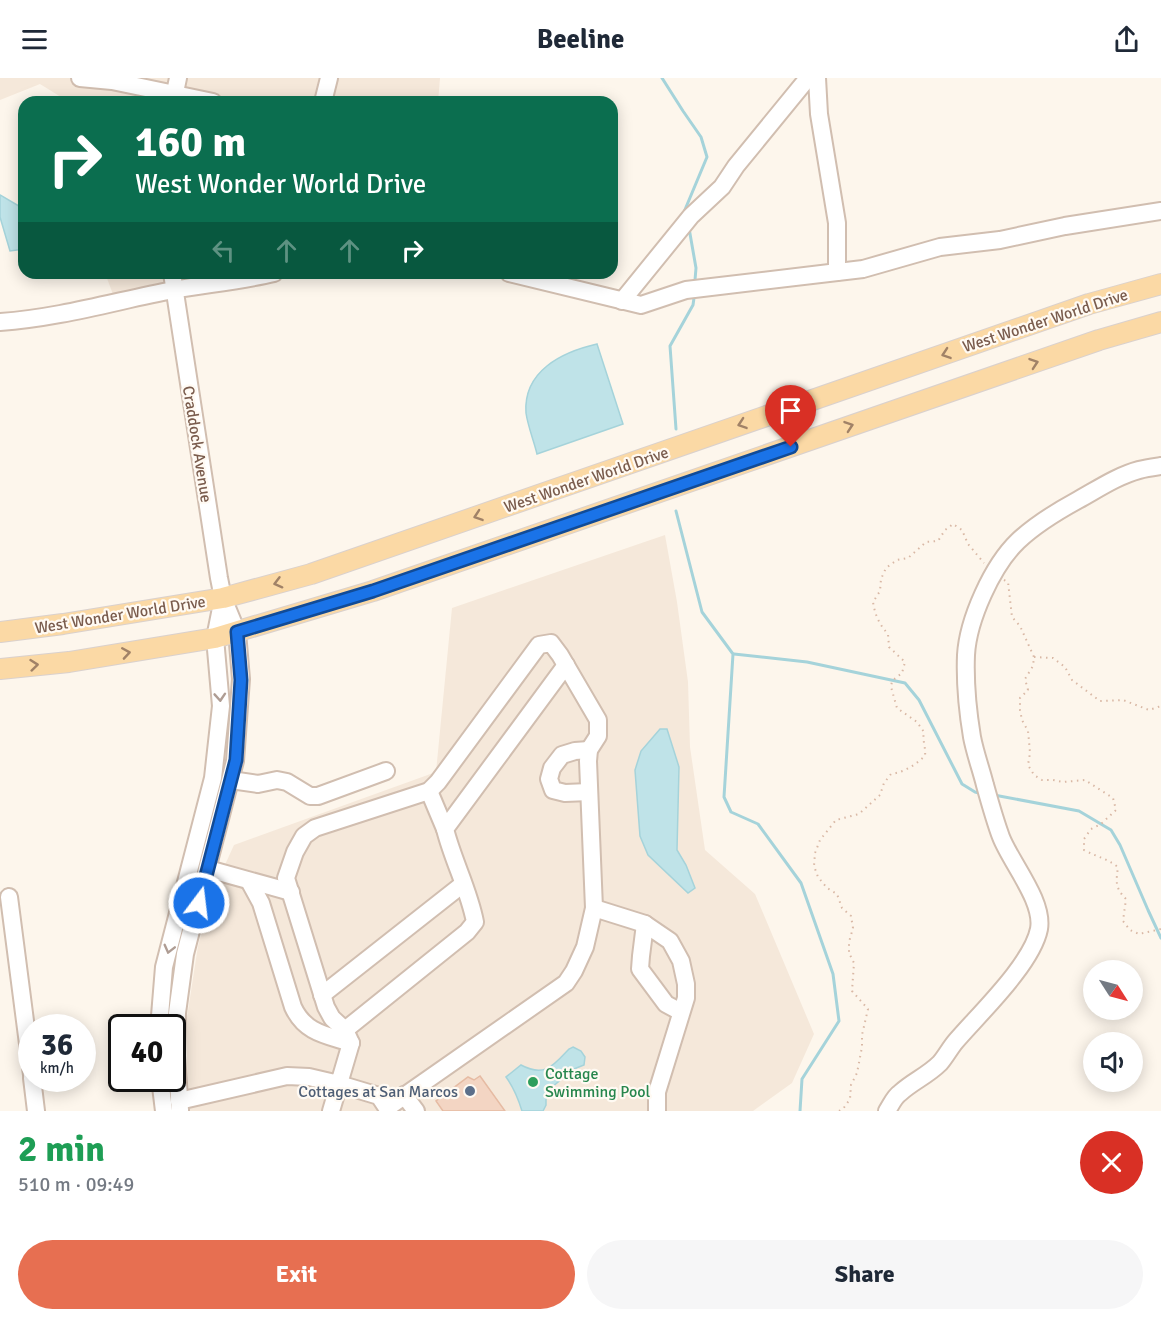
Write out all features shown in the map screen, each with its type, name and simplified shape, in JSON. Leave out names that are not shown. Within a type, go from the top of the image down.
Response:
[{"type":"main road","name":"West Wonder World Drive","points":[[0,632],[223,598],[312,574],[1089,304],[1161,284]]},
{"type":"main road","points":[[0,669],[69,662],[215,638],[237,632],[373,591],[1099,340],[1161,322]]},
{"type":"street","points":[[80,78],[175,91],[192,96]]},
{"type":"street","points":[[324,96],[329,78]]},
{"type":"street","points":[[622,301],[691,216],[722,187],[736,166],[808,78]]},
{"type":"street","points":[[817,78],[819,114],[837,223],[837,272]]},
{"type":"street","points":[[533,279],[640,305],[686,290],[863,269],[940,247],[1000,240],[1065,226],[1161,211]]},
{"type":"street","name":"Craddock Avenue","points":[[173,279],[223,598],[237,632],[241,680],[236,760],[185,954],[177,1013],[176,1056],[180,1106]]},
{"type":"street","points":[[0,322],[107,305],[174,290],[249,279]]},
{"type":"street","points":[[887,1111],[898,1093],[924,1077],[940,1062],[1015,974],[1033,945],[1039,928],[1039,913],[1031,892],[1002,839],[972,738],[966,655],[970,628],[980,601],[994,573],[1016,543],[1037,525],[1117,478],[1138,470],[1161,466]]},
{"type":"street","name":"Craddock Avenue","points":[[160,1014],[164,967],[213,778],[221,706],[215,638],[223,598]]},
{"type":"street","points":[[180,1106],[288,1076],[309,1077],[339,1083],[379,1096],[389,1109],[404,1095],[566,983],[585,947],[594,908],[589,750],[598,736],[597,720],[551,643],[538,645],[438,782],[429,791],[315,828],[304,836],[295,852],[286,879],[326,1007],[332,1018],[348,1036]]},
{"type":"street","points":[[445,829],[566,665]]},
{"type":"street","points":[[589,750],[562,755],[552,768],[549,779],[553,790],[565,793],[589,792]]},
{"type":"street","points":[[231,780],[258,784],[278,780],[287,782],[310,796],[318,796],[386,771]]},
{"type":"street","points":[[331,1111],[348,1036],[467,932],[475,922],[445,829],[429,791]]},
{"type":"street","points":[[208,869],[291,892]]},
{"type":"street","points":[[249,880],[261,903],[293,1007],[299,1019],[313,1030],[348,1036]]},
{"type":"street","points":[[322,995],[463,884]]},
{"type":"street","points":[[9,897],[24,1014]]},
{"type":"street","points":[[594,908],[645,924],[670,941],[681,961],[686,984],[686,998],[657,1092],[657,1111]]},
{"type":"street","points":[[645,924],[640,969],[666,1004],[681,1012]]},
{"type":"street","points":[[34,1092],[36,1111]]},
{"type":"street","points":[[162,1092],[164,1111]]},
{"type":"street","points":[[404,1095],[416,1111]]},
{"type":"path","points":[[839,1111],[849,1099],[851,1085],[857,1073],[868,1010],[852,991],[854,963],[849,953],[853,928],[851,916],[842,908],[837,894],[827,888],[818,877],[814,866],[815,853],[820,840],[836,820],[859,814],[880,795],[884,783],[891,774],[900,773],[914,766],[925,756],[926,747],[922,739],[924,732],[917,722],[897,708],[891,687],[892,681],[902,673],[905,662],[889,646],[888,634],[880,625],[873,602],[880,591],[886,568],[897,560],[908,558],[926,543],[938,541],[945,530],[953,524],[962,530],[968,544],[988,569],[1008,582],[1012,617],[1020,626],[1034,657],[1033,666],[1025,679],[1028,690],[1020,698],[1022,720],[1028,731],[1030,753],[1028,765],[1034,775],[1042,780],[1063,782],[1085,780],[1113,798],[1116,810],[1101,824],[1091,829],[1084,839],[1084,850],[1106,858],[1118,867],[1116,878],[1118,890],[1126,899],[1123,921],[1130,930],[1138,934],[1161,929]]},
{"type":"path","points":[[1034,657],[1053,658],[1065,667],[1072,680],[1100,701],[1123,700],[1149,710],[1161,706]]},
{"type":"shaded area","points":[[0,78],[440,78],[438,96],[59,96],[40,84],[0,100]]},
{"type":"shaded area","points":[[107,279],[230,279],[114,297]]},
{"type":"shaded area","name":"Cottages at San Marcos","points":[[665,535],[688,682],[690,747],[705,850],[755,894],[814,1034],[792,1083],[753,1111],[190,1111],[187,1017],[198,946],[213,891],[234,845],[436,772],[452,608]]},
{"type":"water","points":[[0,195],[18,206],[18,250],[10,251],[0,217]]},
{"type":"water","points":[[597,344],[623,424],[537,454],[526,413],[531,386],[538,375],[558,358]]},
{"type":"water","points":[[660,729],[667,729],[679,767],[677,850],[695,888],[688,893],[648,855],[640,836],[635,770],[641,751]]},
{"type":"water","name":"Cottage Swimming Pool","points":[[573,1047],[581,1051],[585,1057],[584,1065],[574,1069],[546,1092],[546,1105],[543,1111],[522,1111],[516,1093],[506,1077],[521,1065],[537,1070],[548,1068]]},
{"type":"building","name":"Cottages at San Marcos","points":[[480,1076],[505,1111],[443,1111],[436,1101],[468,1077],[474,1080]]},
{"type":"waterway","points":[[662,78],[701,137],[707,157],[684,212]]},
{"type":"waterway","points":[[689,228],[696,268],[695,280]]},
{"type":"waterway","points":[[676,429],[670,346],[693,305],[694,298]]},
{"type":"waterway","points":[[676,511],[702,612],[733,654],[724,797],[731,812],[758,824],[801,883],[833,974],[839,1021],[802,1079],[800,1111]]},
{"type":"waterway","points":[[734,654],[807,662],[905,683],[919,700],[962,784],[979,793]]},
{"type":"waterway","points":[[994,795],[1079,811],[1111,830],[1120,845],[1161,938]]},
{"type":"place","name":"Cottage Swimming Pool","points":[[533,1082]]},
{"type":"place","name":"Cottages at San Marcos","points":[[470,1091]]},
{"type":"route","points":[[199,903],[236,760],[241,680],[237,632],[373,591],[791,447]]}]
